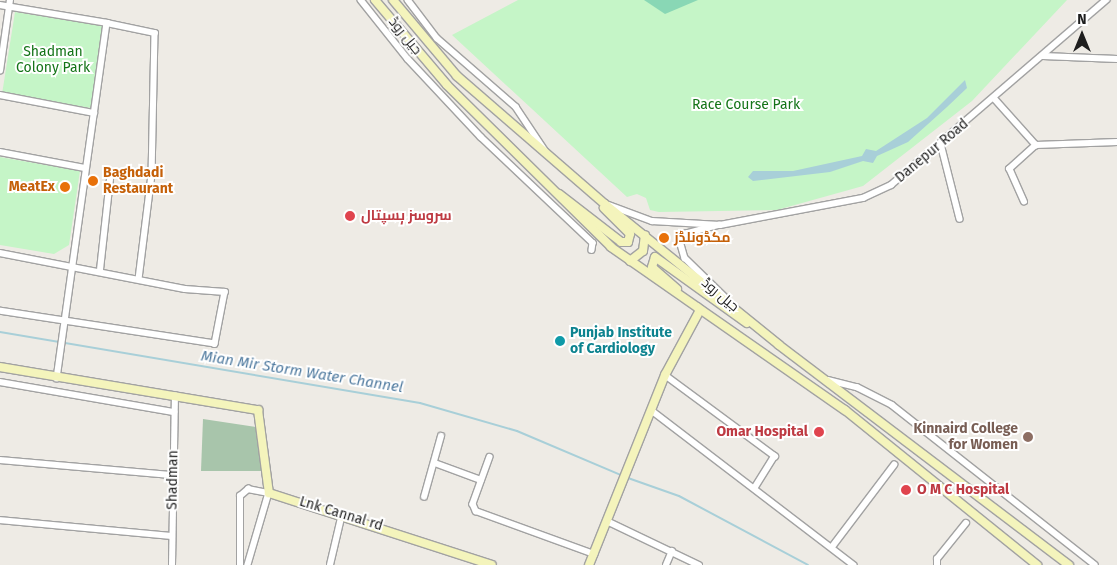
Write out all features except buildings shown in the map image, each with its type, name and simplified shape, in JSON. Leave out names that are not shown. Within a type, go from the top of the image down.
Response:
[{"type":"main road","name":"جیل روڈ","points":[[375,0],[441,78],[575,216],[630,261],[845,410],[1037,565]]},
{"type":"main road","name":"جیل روڈ","points":[[392,0],[458,76],[605,204],[727,299],[779,345],[828,380],[1070,565]]},
{"type":"main road","points":[[542,181],[621,242],[628,242],[628,232],[567,172]]},
{"type":"main road","points":[[630,261],[644,251],[645,235]]},
{"type":"main road","points":[[589,565],[665,375],[700,310],[652,267],[652,260],[661,258],[779,345]]},
{"type":"main road","points":[[0,367],[258,410],[269,493]]},
{"type":"main road","name":"Lnk Cannal rd","points":[[269,493],[342,514],[492,565]]},
{"type":"street","points":[[361,0],[408,59],[481,137],[593,243],[592,250]]},
{"type":"street","points":[[408,0],[437,38],[516,107],[541,138],[547,155]]},
{"type":"street","name":"Danepur Road","points":[[727,299],[685,258],[680,241],[686,234],[720,225],[863,198],[891,185],[995,99],[1106,0]]},
{"type":"street","points":[[0,71],[10,3]]},
{"type":"street","points":[[0,5],[10,3],[155,32],[152,175],[139,279]]},
{"type":"street","points":[[57,378],[106,23]]},
{"type":"street","points":[[1043,56],[1117,59]]},
{"type":"street","points":[[0,95],[94,113]]},
{"type":"street","points":[[995,99],[1036,145]]},
{"type":"street","points":[[1024,202],[1009,169],[1036,145],[1117,142]]},
{"type":"street","points":[[941,144],[960,219]]},
{"type":"street","points":[[0,152],[85,168]]},
{"type":"street","points":[[100,270],[110,180]]},
{"type":"street","name":"Danepur Road","points":[[605,204],[652,221],[720,225]]},
{"type":"street","points":[[0,253],[100,270],[139,279],[225,292],[215,344],[64,326],[0,311]]},
{"type":"street","points":[[665,375],[775,456],[756,487]]},
{"type":"street","points":[[828,380],[857,387],[892,405],[1095,565]]},
{"type":"street","points":[[0,382],[174,412]]},
{"type":"street","name":"Shadman","points":[[172,565],[171,536],[175,396]]},
{"type":"street","points":[[651,410],[756,487],[854,565]]},
{"type":"street","points":[[424,497],[441,436]]},
{"type":"street","points":[[490,457],[473,504],[476,511],[594,554]]},
{"type":"street","points":[[0,460],[173,475]]},
{"type":"street","points":[[435,463],[481,480]]},
{"type":"street","points":[[832,547],[894,465]]},
{"type":"street","points":[[240,565],[240,496],[248,489],[269,493],[248,565]]},
{"type":"street","points":[[330,565],[342,514]]},
{"type":"street","points":[[0,520],[171,536]]},
{"type":"street","points":[[607,521],[699,565]]},
{"type":"street","points":[[937,565],[937,559],[966,523]]},
{"type":"street","points":[[666,565],[672,551]]},
{"type":"green space","name":"Race Course Park","points":[[518,0],[1067,0],[972,101],[863,186],[777,210],[659,212],[650,210],[646,198],[637,194],[627,197],[452,35]]},
{"type":"green space","points":[[644,0],[698,0],[665,14]]},
{"type":"green space","name":"Shadman Colony Park","points":[[15,12],[104,26],[91,108],[2,94]]},
{"type":"green space","points":[[0,157],[80,171],[69,245],[54,254],[0,245]]},
{"type":"green space","points":[[203,419],[262,428],[266,471],[201,471]]},
{"type":"water","points":[[965,80],[967,88],[947,107],[908,142],[877,156],[873,163],[863,161],[830,172],[753,181],[748,177],[753,171],[793,171],[862,156],[866,149],[876,151],[927,118]]},
{"type":"waterway","name":"Mian Mir Storm Water Channel","points":[[0,332],[420,403],[517,431],[623,476]]},
{"type":"waterway","name":"Mian Mir Storm Water Channel","points":[[628,478],[679,496],[808,565]]},
{"type":"place","name":"Baghdadi Restaurant","points":[[93,181]]},
{"type":"place","name":"MeatEx","points":[[65,187]]},
{"type":"place","name":"سروسز ہسپتال","points":[[350,216]]},
{"type":"place","name":"مکڈونلڈز","points":[[664,238]]},
{"type":"place","name":"Punjab Institute of Cardiology","points":[[560,341]]},
{"type":"place","name":"Omar Hospital","points":[[819,432]]},
{"type":"place","name":"Kinnaird College for Women","points":[[1028,437]]},
{"type":"place","name":"O M C Hospital","points":[[906,490]]}]
